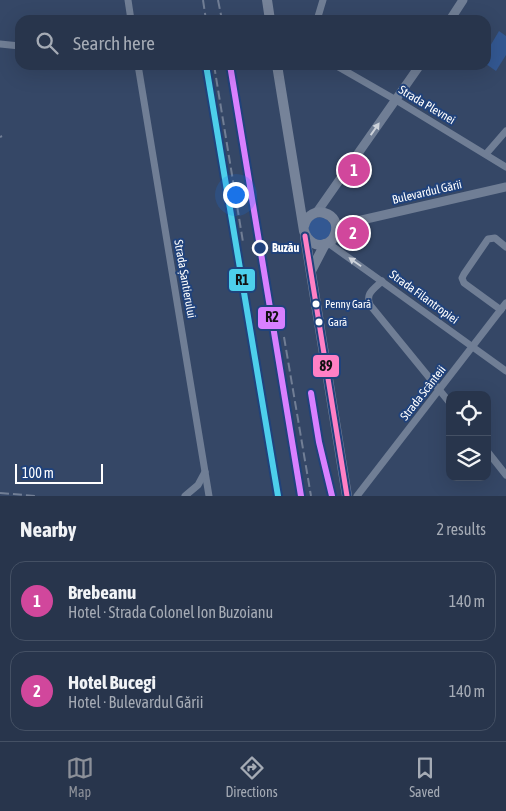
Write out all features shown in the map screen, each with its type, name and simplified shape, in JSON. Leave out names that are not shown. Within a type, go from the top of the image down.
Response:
[{"type":"main road","points":[[267,0],[269,15]]},
{"type":"main road","points":[[279,70],[347,496]]},
{"type":"main road","points":[[298,194],[316,212]]},
{"type":"main road","points":[[311,271],[326,244],[336,232],[336,224],[329,214],[316,212],[307,218],[304,231],[309,241],[314,244],[326,244]]},
{"type":"street","points":[[128,0],[130,15]]},
{"type":"street","points":[[318,15],[323,0]]},
{"type":"street","points":[[453,15],[463,0]]},
{"type":"street","points":[[0,44],[15,46]]},
{"type":"street","name":"Strada Șantierului","points":[[139,70],[209,496]]},
{"type":"street","name":"Strada Plevnei","points":[[344,70],[506,167]]},
{"type":"street","points":[[316,212],[417,70]]},
{"type":"street","points":[[486,154],[506,131]]},
{"type":"street","name":"Bulevardul Gării","points":[[336,232],[353,222],[506,187]]},
{"type":"street","name":"Bulevardul Gării","points":[[334,220],[353,222]]},
{"type":"street","points":[[501,310],[464,282],[462,278],[488,240],[494,238],[506,247]]},
{"type":"street","name":"Strada Filantropiei","points":[[326,244],[382,281],[506,371]]},
{"type":"street","points":[[382,281],[369,294],[368,302],[446,398]]},
{"type":"street","name":"Strada Scânteii","points":[[357,496],[506,303]]},
{"type":"street","points":[[491,456],[506,475]]},
{"type":"street","points":[[185,496],[198,485],[206,471]]},
{"type":"shaded area","points":[[499,31],[506,36],[506,55],[496,71],[491,68],[491,45]]},
{"type":"shaded area","points":[[325,217],[332,226],[329,237],[318,240],[309,234],[308,224],[313,218]]},
{"type":"railway","points":[[203,0],[205,15]]},
{"type":"railway","points":[[218,0],[221,15]]},
{"type":"railway","points":[[207,70],[278,496]]},
{"type":"railway","points":[[215,70],[243,242]]},
{"type":"railway","points":[[231,70],[301,496]]},
{"type":"railway","points":[[284,337],[311,496]]},
{"type":"railway","points":[[312,402],[332,496]]},
{"type":"railway","points":[[0,493],[36,496]]},
{"type":"transit line","name":"R1","points":[[207,70],[278,496]]},
{"type":"transit line","name":"R2","points":[[231,70],[301,496]]},
{"type":"transit line","name":"89","points":[[305,236],[347,496]]},
{"type":"transit line","name":"R2","points":[[311,393],[319,442],[332,496]]},
{"type":"place","name":"Brebeanu","points":[[354,170]]},
{"type":"place","name":"Hotel Bucegi","points":[[353,233]]},
{"type":"place","name":"Buzău","points":[[260,248]]},
{"type":"place","name":"Penny Gară","points":[[316,304]]},
{"type":"place","name":"Gară","points":[[319,322]]}]
